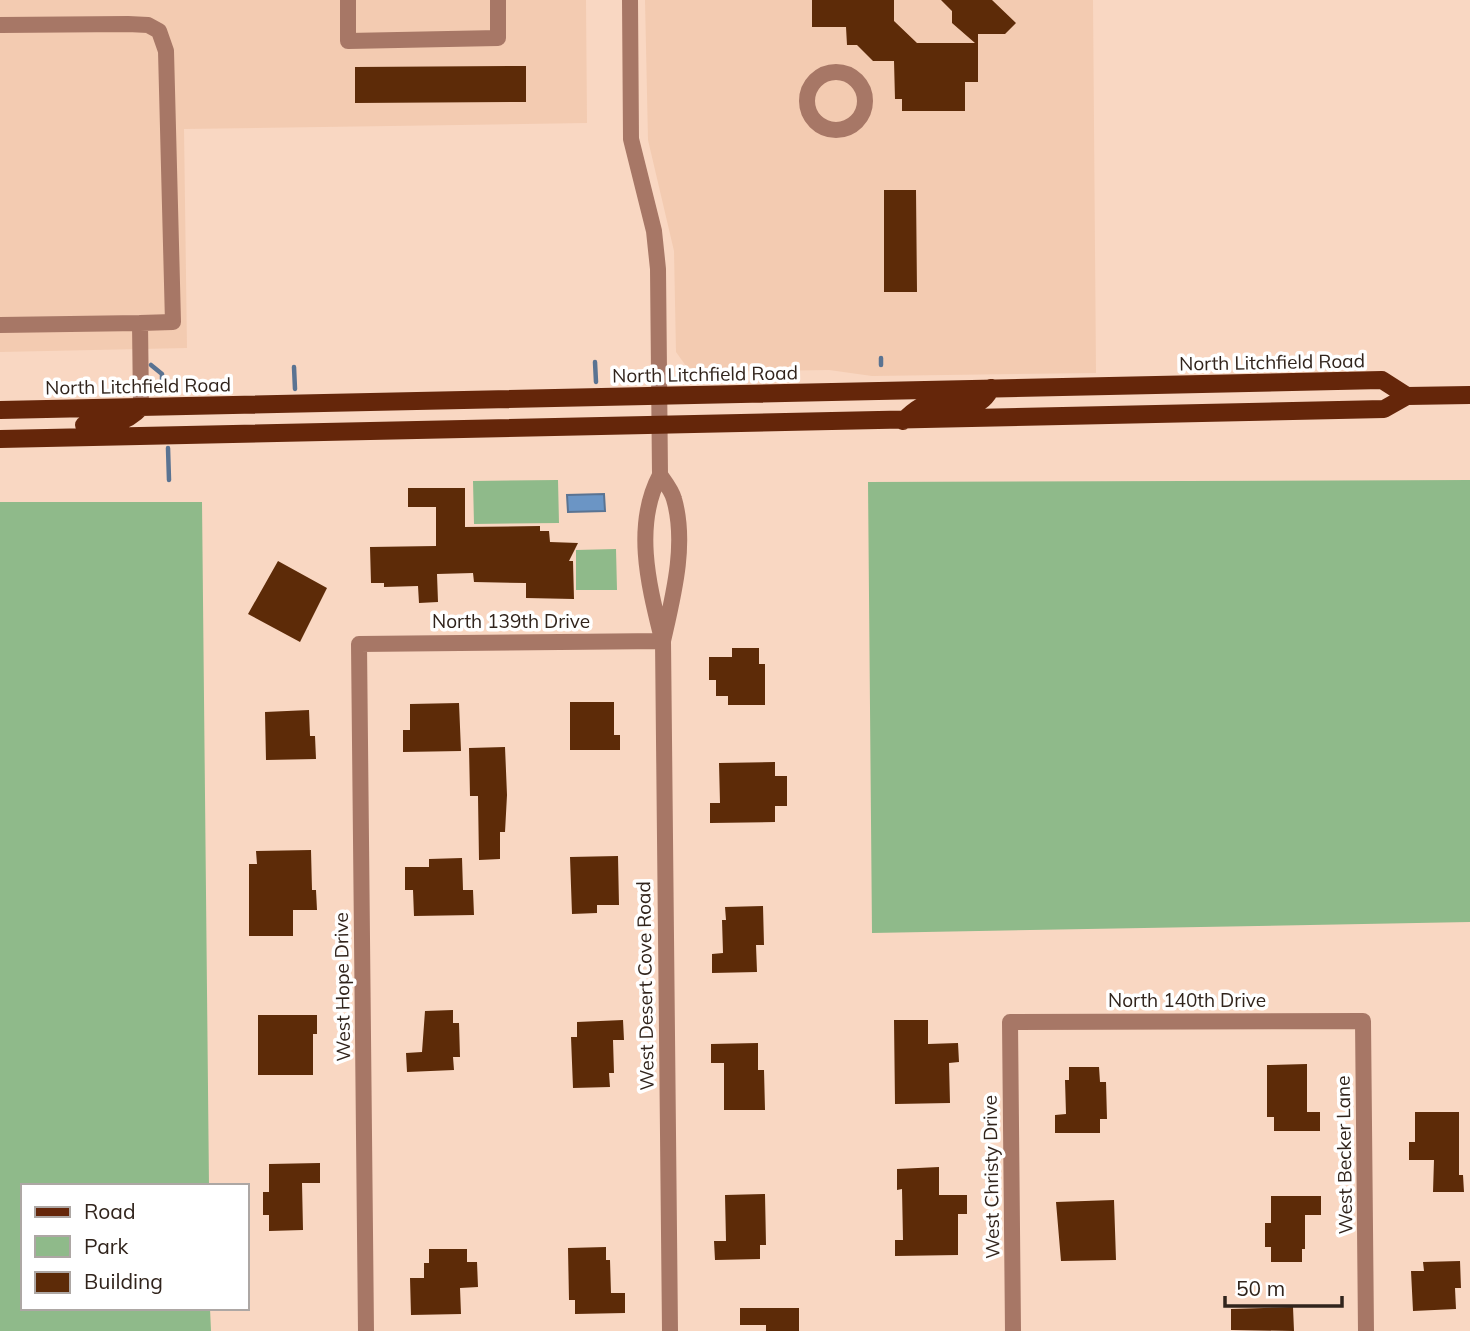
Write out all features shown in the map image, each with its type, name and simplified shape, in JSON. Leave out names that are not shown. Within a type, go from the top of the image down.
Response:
[{"type":"main road","name":"North Litchfield Road","points":[[0,410],[1382,380],[1407,396]]},
{"type":"main road","points":[[903,421],[920,407],[977,405],[986,398],[991,388]]},
{"type":"main road","name":"North Litchfield Road","points":[[0,439],[1384,409],[1407,396],[1470,395]]},
{"type":"main road","points":[[0,427],[116,424],[134,415],[141,407]]},
{"type":"street","points":[[348,0],[348,41],[498,38],[498,0]]},
{"type":"street","name":"West Desert Cove Road","points":[[630,0],[631,139],[657,256],[660,475],[650,494],[646,535],[651,594],[663,641]]},
{"type":"street","points":[[0,25],[128,24],[148,25],[159,31],[166,51],[173,322],[0,325]]},
{"type":"street","points":[[140,323],[141,407]]},
{"type":"street","name":"West Desert Cove Road","points":[[660,475],[674,497],[677,536],[673,596],[663,641],[670,1331]]},
{"type":"street","points":[[646,535],[677,536]]},
{"type":"street","name":"North 139th Drive","points":[[359,643],[663,641]]},
{"type":"street","name":"West Hope Drive","points":[[359,643],[366,1331]]},
{"type":"street","name":"North 140th Drive","points":[[1010,1022],[1363,1021]]},
{"type":"street","name":"West Becker Lane","points":[[1363,1021],[1366,1331]]},
{"type":"street","name":"West Christy Drive","points":[[1010,1022],[1013,1331]]},
{"type":"shaded area","points":[[0,0],[586,0],[587,123],[184,129],[187,348],[0,352]]},
{"type":"shaded area","points":[[645,0],[1093,0],[1096,373],[872,376],[829,370],[699,372],[686,366],[676,352],[674,251],[648,140]]},
{"type":"green space","points":[[558,480],[559,523],[474,524],[473,481]]},
{"type":"green space","points":[[1470,480],[1470,922],[872,933],[868,482]]},
{"type":"green space","points":[[0,502],[202,502],[209,1184],[21,1184],[21,1310],[210,1310],[211,1331],[0,1331]]},
{"type":"green space","points":[[616,549],[617,590],[576,590],[576,550]]},
{"type":"water","points":[[604,494],[605,511],[568,512],[567,495]]},
{"type":"building","points":[[812,0],[894,0],[894,21],[917,43],[975,43],[952,23],[952,11],[941,0],[992,0],[1016,23],[1005,34],[978,34],[978,82],[965,82],[965,111],[902,111],[902,99],[895,99],[894,61],[873,61],[857,45],[847,45],[846,27],[812,27]]},
{"type":"building","points":[[526,66],[526,102],[355,103],[355,67]]},
{"type":"building","points":[[884,190],[916,190],[917,292],[884,292]]},
{"type":"building","points":[[408,488],[465,488],[465,527],[540,526],[540,531],[549,531],[550,542],[578,543],[569,561],[573,561],[574,599],[526,598],[526,583],[474,582],[473,573],[437,574],[438,602],[419,603],[418,586],[384,587],[384,583],[371,583],[370,547],[436,546],[436,507],[408,507]]},
{"type":"building","points":[[278,561],[327,588],[300,642],[248,614]]},
{"type":"building","points":[[732,648],[759,648],[759,664],[765,664],[765,705],[728,705],[728,696],[716,696],[716,680],[709,680],[709,657],[732,657]]},
{"type":"building","points":[[570,702],[614,702],[614,735],[620,735],[620,750],[570,750]]},
{"type":"building","points":[[459,703],[461,751],[403,752],[403,730],[410,730],[410,704]]},
{"type":"building","points":[[309,710],[310,736],[315,736],[316,759],[266,760],[265,712]]},
{"type":"building","points":[[505,747],[507,795],[505,832],[500,832],[500,859],[479,860],[478,796],[470,796],[469,748]]},
{"type":"building","points":[[775,762],[775,776],[787,776],[787,806],[775,806],[775,822],[710,823],[710,803],[720,803],[719,763]]},
{"type":"building","points":[[311,850],[312,890],[316,890],[317,910],[293,910],[293,936],[249,936],[249,864],[257,864],[256,851]]},
{"type":"building","points":[[618,856],[619,905],[597,905],[597,913],[572,914],[570,857]]},
{"type":"building","points":[[462,858],[463,890],[473,890],[474,915],[414,916],[413,890],[405,890],[405,867],[429,867],[429,859]]},
{"type":"building","points":[[763,906],[764,945],[756,945],[757,972],[712,973],[712,954],[723,953],[722,920],[726,920],[725,907]]},
{"type":"building","points":[[453,1010],[453,1023],[459,1023],[460,1057],[453,1057],[454,1070],[407,1072],[406,1053],[422,1052],[425,1011]]},
{"type":"building","points":[[258,1015],[317,1015],[317,1034],[313,1034],[313,1075],[258,1075]]},
{"type":"building","points":[[623,1020],[624,1040],[613,1040],[614,1073],[609,1073],[610,1087],[573,1088],[571,1037],[577,1037],[577,1022]]},
{"type":"building","points":[[894,1020],[928,1020],[928,1044],[958,1043],[959,1062],[949,1063],[950,1103],[895,1104]]},
{"type":"building","points":[[758,1043],[758,1070],[764,1070],[765,1110],[724,1110],[724,1063],[711,1063],[711,1044]]},
{"type":"building","points":[[1307,1064],[1307,1112],[1320,1112],[1320,1131],[1274,1131],[1274,1117],[1267,1117],[1267,1065]]},
{"type":"building","points":[[1069,1067],[1099,1067],[1100,1082],[1106,1082],[1107,1119],[1100,1119],[1100,1133],[1055,1133],[1055,1115],[1066,1114],[1065,1080],[1069,1080]]},
{"type":"building","points":[[1415,1112],[1459,1112],[1459,1175],[1463,1175],[1464,1192],[1433,1192],[1434,1160],[1409,1160],[1409,1142],[1415,1142]]},
{"type":"building","points":[[320,1163],[320,1183],[302,1183],[303,1230],[269,1231],[269,1215],[263,1215],[263,1192],[269,1192],[269,1164]]},
{"type":"building","points":[[939,1167],[939,1195],[967,1195],[967,1214],[958,1214],[958,1255],[895,1256],[895,1240],[903,1240],[902,1189],[897,1190],[897,1169]]},
{"type":"building","points":[[765,1194],[766,1245],[760,1245],[760,1259],[715,1260],[714,1241],[726,1241],[725,1195]]},
{"type":"building","points":[[1271,1196],[1321,1196],[1321,1215],[1305,1215],[1305,1249],[1302,1249],[1302,1262],[1271,1262],[1271,1247],[1265,1247],[1265,1223],[1271,1223]]},
{"type":"building","points":[[1114,1200],[1116,1260],[1061,1261],[1056,1202]]},
{"type":"building","points":[[606,1247],[606,1260],[610,1260],[611,1293],[625,1293],[625,1313],[575,1314],[575,1300],[569,1300],[568,1248]]},
{"type":"building","points":[[429,1249],[467,1249],[467,1262],[477,1262],[478,1287],[460,1288],[461,1314],[411,1315],[410,1278],[424,1278],[424,1263],[429,1263]]},
{"type":"building","points":[[1460,1261],[1461,1288],[1455,1288],[1456,1309],[1413,1311],[1411,1271],[1424,1271],[1423,1262]]},
{"type":"building","points":[[1293,1307],[1294,1331],[1231,1330],[1231,1309]]},
{"type":"building","points":[[740,1308],[799,1308],[799,1331],[766,1331],[766,1325],[740,1325]]},
{"type":"waterway","points":[[881,358],[881,365]]},
{"type":"waterway","points":[[595,362],[596,382]]},
{"type":"waterway","points":[[151,365],[162,374],[162,386]]},
{"type":"waterway","points":[[294,367],[295,389]]},
{"type":"waterway","points":[[168,448],[169,480]]}]
